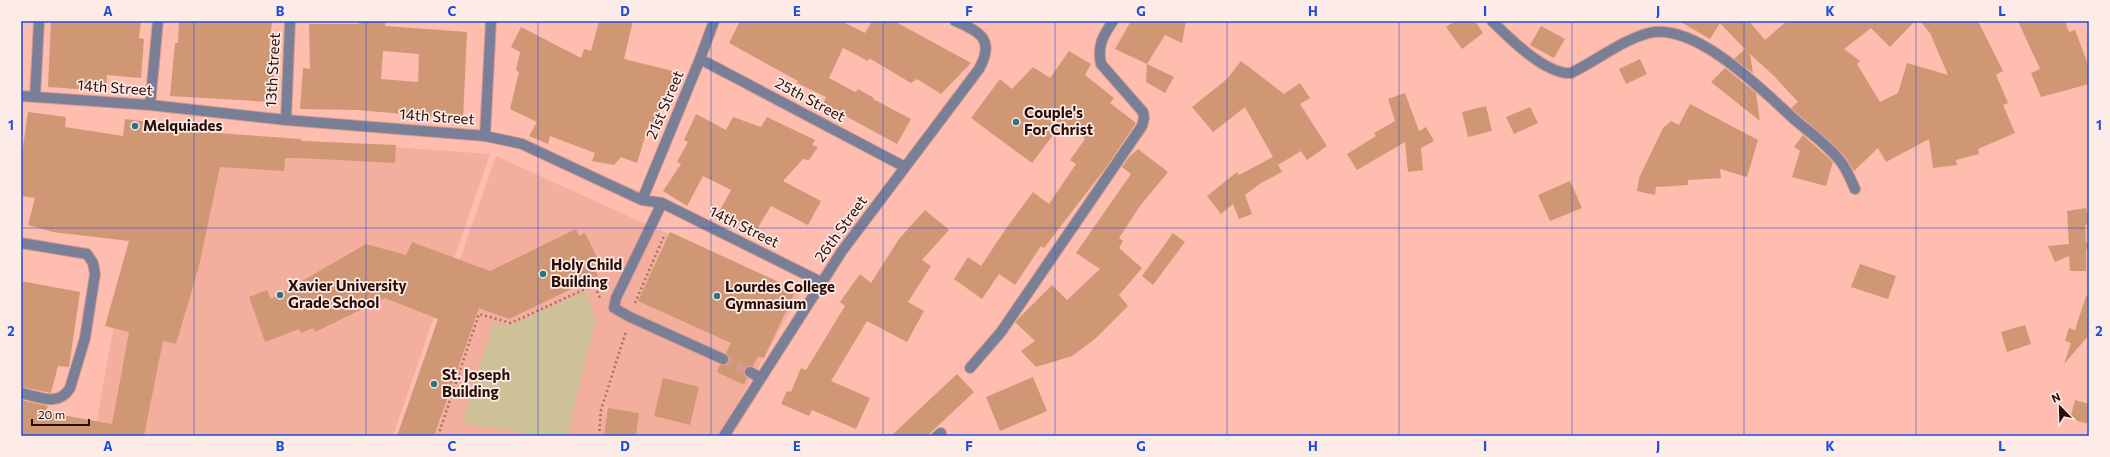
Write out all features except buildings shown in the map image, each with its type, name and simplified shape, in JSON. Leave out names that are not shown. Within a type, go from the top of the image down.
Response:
[{"type":"street","points":[[35,97],[39,21]]},
{"type":"street","points":[[150,105],[158,21]]},
{"type":"street","name":"13th Street","points":[[286,120],[290,21]]},
{"type":"street","points":[[485,136],[491,21]]},
{"type":"street","name":"21st Street","points":[[642,200],[714,21]]},
{"type":"street","name":"26th Street","points":[[724,436],[821,282],[985,59],[986,45],[980,34],[974,29],[955,21]]},
{"type":"street","points":[[970,368],[1001,332],[1142,126],[1144,118],[1143,112],[1101,64],[1099,54],[1101,39],[1113,21]]},
{"type":"street","points":[[1492,21],[1512,40],[1545,65],[1565,74],[1571,73],[1624,44],[1650,33],[1670,33],[1688,39],[1729,61],[1827,145],[1842,163],[1855,189]]},
{"type":"street","name":"25th Street","points":[[700,59],[905,167]]},
{"type":"street","name":"14th Street","points":[[21,96],[150,105],[286,120],[485,136],[522,144],[642,200],[662,203],[821,282]]},
{"type":"street","points":[[662,203],[616,298],[614,308],[630,317],[723,359]]},
{"type":"street","points":[[21,244],[87,254],[93,263],[95,274],[85,338],[70,388],[66,395],[56,400],[21,393]]},
{"type":"street","points":[[750,372],[761,378]]},
{"type":"path","points":[[599,436],[601,410],[630,317],[675,210]]},
{"type":"path","points":[[438,436],[479,314],[511,323],[594,286],[604,306],[614,308]]},
{"type":"shaded area","name":"Xavier University Grade School","points":[[149,129],[490,154],[393,436],[94,436]]},
{"type":"shaded area","points":[[496,156],[800,294],[719,436],[398,436]]},
{"type":"shaded area","points":[[586,291],[595,321],[568,436],[544,436],[462,423],[493,323],[511,325]]},
{"type":"tunnel","points":[[723,359],[750,372]]},
{"type":"place","name":"Couple's For Christ","points":[[1016,122]]},
{"type":"place","name":"Melquiades","points":[[135,126]]},
{"type":"place","name":"Holy Child Building","points":[[543,274]]},
{"type":"place","name":"Xavier University Grade School","points":[[280,295]]},
{"type":"place","name":"Lourdes College Gymnasium","points":[[717,296]]},
{"type":"place","name":"St. Joseph Building","points":[[434,384]]}]
